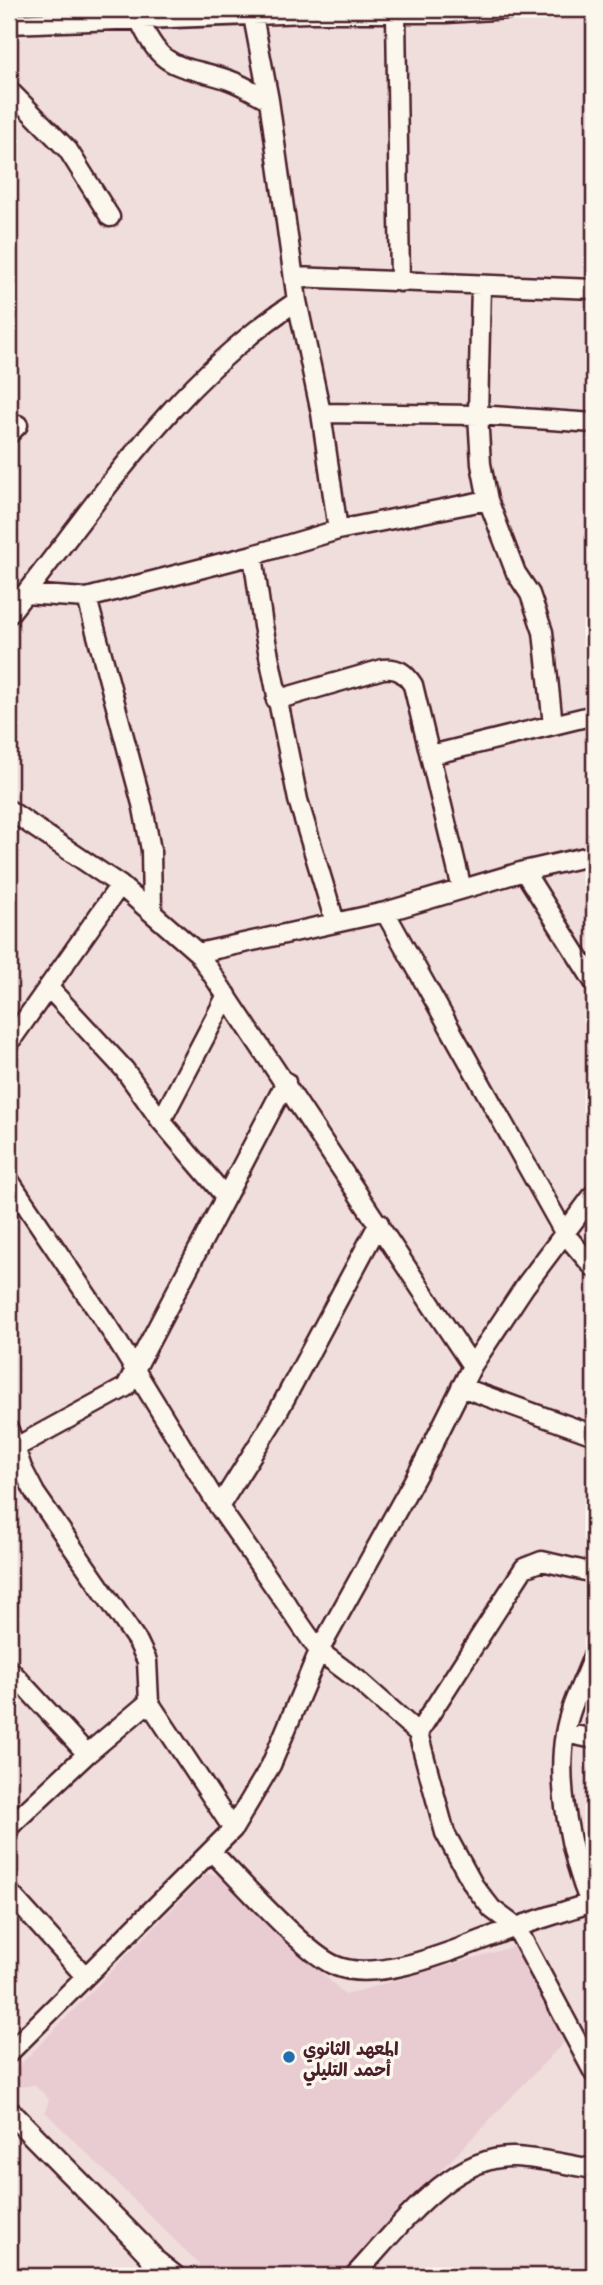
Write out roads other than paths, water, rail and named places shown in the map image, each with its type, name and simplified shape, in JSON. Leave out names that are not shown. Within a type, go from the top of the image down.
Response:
[{"type":"street","points":[[9,24],[509,9]]},
{"type":"street","points":[[396,14],[400,282]]},
{"type":"street","points":[[253,16],[269,100],[297,301],[321,413],[338,530]]},
{"type":"street","points":[[139,19],[152,47],[167,61],[192,72],[228,80],[269,100]]},
{"type":"street","points":[[9,90],[68,150],[110,217]]},
{"type":"street","points":[[294,277],[594,289]]},
{"type":"street","points":[[481,285],[478,415],[481,464],[488,500],[516,573],[530,594],[543,632],[553,725]]},
{"type":"street","points":[[9,614],[163,417],[192,385],[297,301]]},
{"type":"street","points":[[321,413],[478,415],[594,423]]},
{"type":"street","points":[[24,594],[87,598],[338,530],[488,500]]},
{"type":"street","points":[[253,555],[276,700],[298,800],[335,922]]},
{"type":"street","points":[[87,598],[143,808],[151,850],[152,911]]},
{"type":"street","points":[[276,700],[393,668],[406,676],[413,685],[462,889]]},
{"type":"street","points":[[431,755],[594,715]]},
{"type":"street","points":[[9,812],[120,885],[198,953],[472,1366]]},
{"type":"street","points":[[198,953],[385,912],[524,871],[594,855]]},
{"type":"street","points":[[524,871],[594,982]]},
{"type":"street","points":[[9,1043],[120,885]]},
{"type":"street","points":[[385,912],[565,1234],[594,1268]]},
{"type":"street","points":[[48,987],[124,1069],[161,1121],[225,1195]]},
{"type":"street","points":[[161,1121],[227,995]]},
{"type":"street","points":[[12,1450],[113,1397],[126,1387],[286,1082]]},
{"type":"street","points":[[9,1181],[135,1370],[219,1507],[319,1651],[359,1680],[418,1733],[444,1833],[474,1886],[492,1909],[516,1927],[594,2073]]},
{"type":"street","points":[[9,2053],[233,1829],[271,1765],[319,1651],[425,1460],[472,1366],[525,1286],[594,1194]]},
{"type":"street","points":[[219,1507],[279,1410],[379,1223]]},
{"type":"street","points":[[461,1387],[594,1435]]},
{"type":"street","points":[[9,1430],[12,1450],[36,1493],[138,1642],[147,1661],[149,1702],[233,1829]]},
{"type":"street","points":[[418,1733],[524,1568],[542,1561],[594,1573]]},
{"type":"street","points":[[211,1851],[313,1952],[336,1967],[360,1971],[394,1968],[516,1927],[593,1905],[577,1872],[563,1770],[565,1733],[594,1653]]},
{"type":"street","points":[[9,1669],[87,1754]]},
{"type":"street","points":[[9,1827],[87,1754],[149,1702]]},
{"type":"street","points":[[565,1733],[594,1739]]},
{"type":"street","points":[[9,1892],[85,1975]]},
{"type":"street","points":[[9,2110],[154,2266],[176,2276]]},
{"type":"street","points":[[354,2276],[432,2194],[473,2164],[514,2157],[594,2169]]},
{"type":"place","name":"المعهد الثانوي أحمد التليلي","points":[[289,2057]]}]
